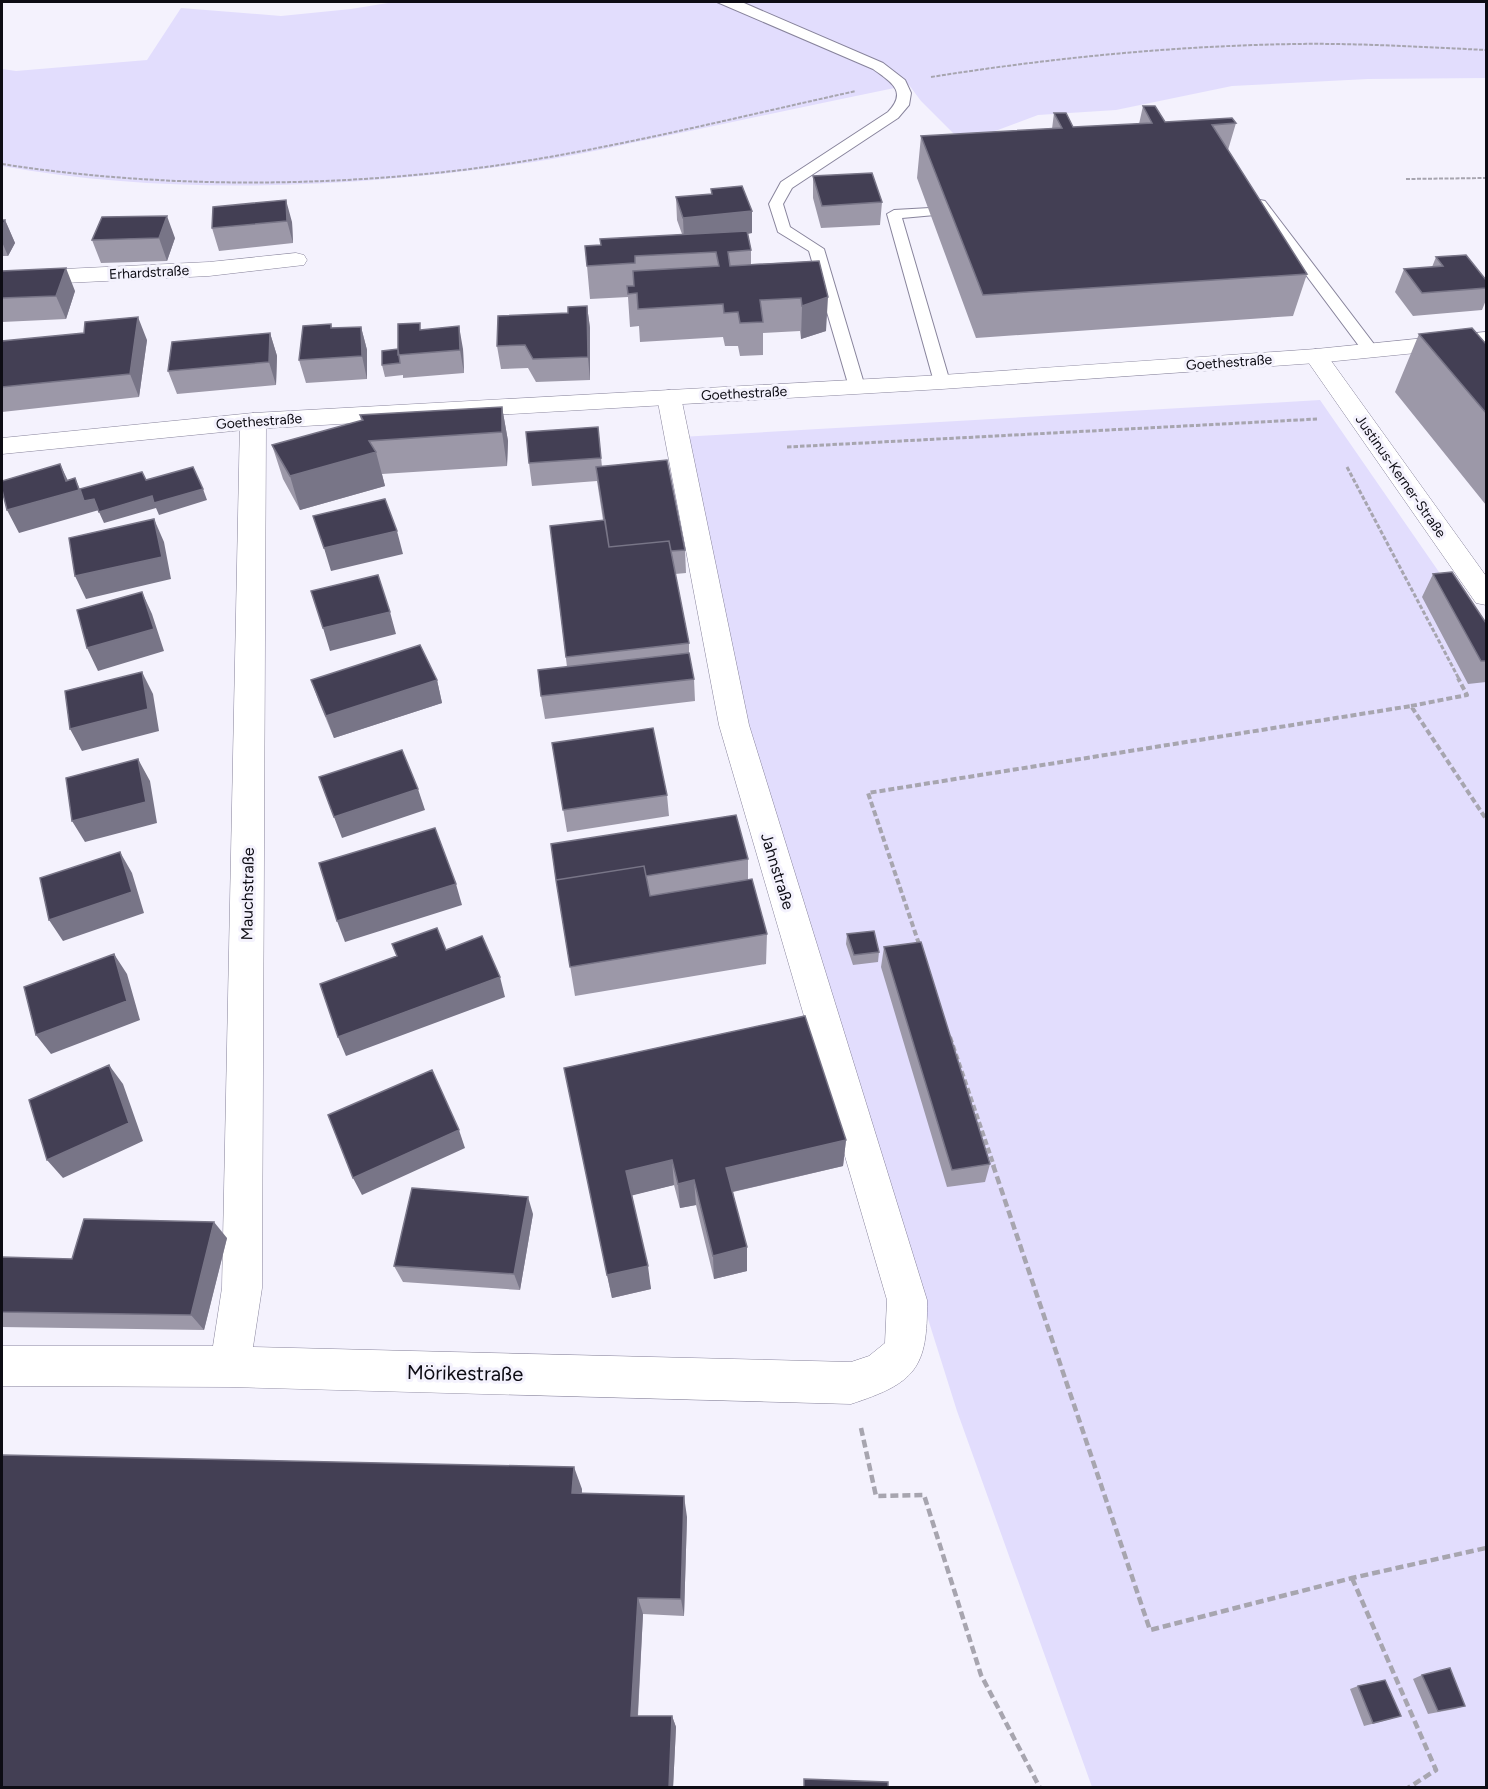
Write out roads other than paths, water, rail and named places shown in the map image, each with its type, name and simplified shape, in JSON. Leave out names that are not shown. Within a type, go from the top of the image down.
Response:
[{"type":"street","name":"Erhardstraße","points":[[2,279],[209,269],[296,260]]},
{"type":"street","name":"Goethestraße","points":[[2,446],[253,421],[942,382],[1317,356],[1486,339]]},
{"type":"street","name":"Justinus-Kerner-Straße","points":[[1317,356],[1486,596]]},
{"type":"street","name":"Jahnstraße","points":[[669,397],[734,726],[907,1299],[907,1339]]},
{"type":"street","name":"Mauchstraße","points":[[230,1367],[242,1288],[253,421]]},
{"type":"street","name":"Mörikestraße","points":[[2,1366],[230,1367],[851,1383],[875,1376],[898,1362],[907,1339]]},
{"type":"lane","points":[[723,2],[740,6],[878,66],[900,83],[904,93],[902,105],[893,115],[786,185],[776,204],[783,229],[816,249],[857,387]]},
{"type":"lane","points":[[1254,196],[1371,351]]},
{"type":"lane","points":[[930,212],[894,214],[942,382]]}]
